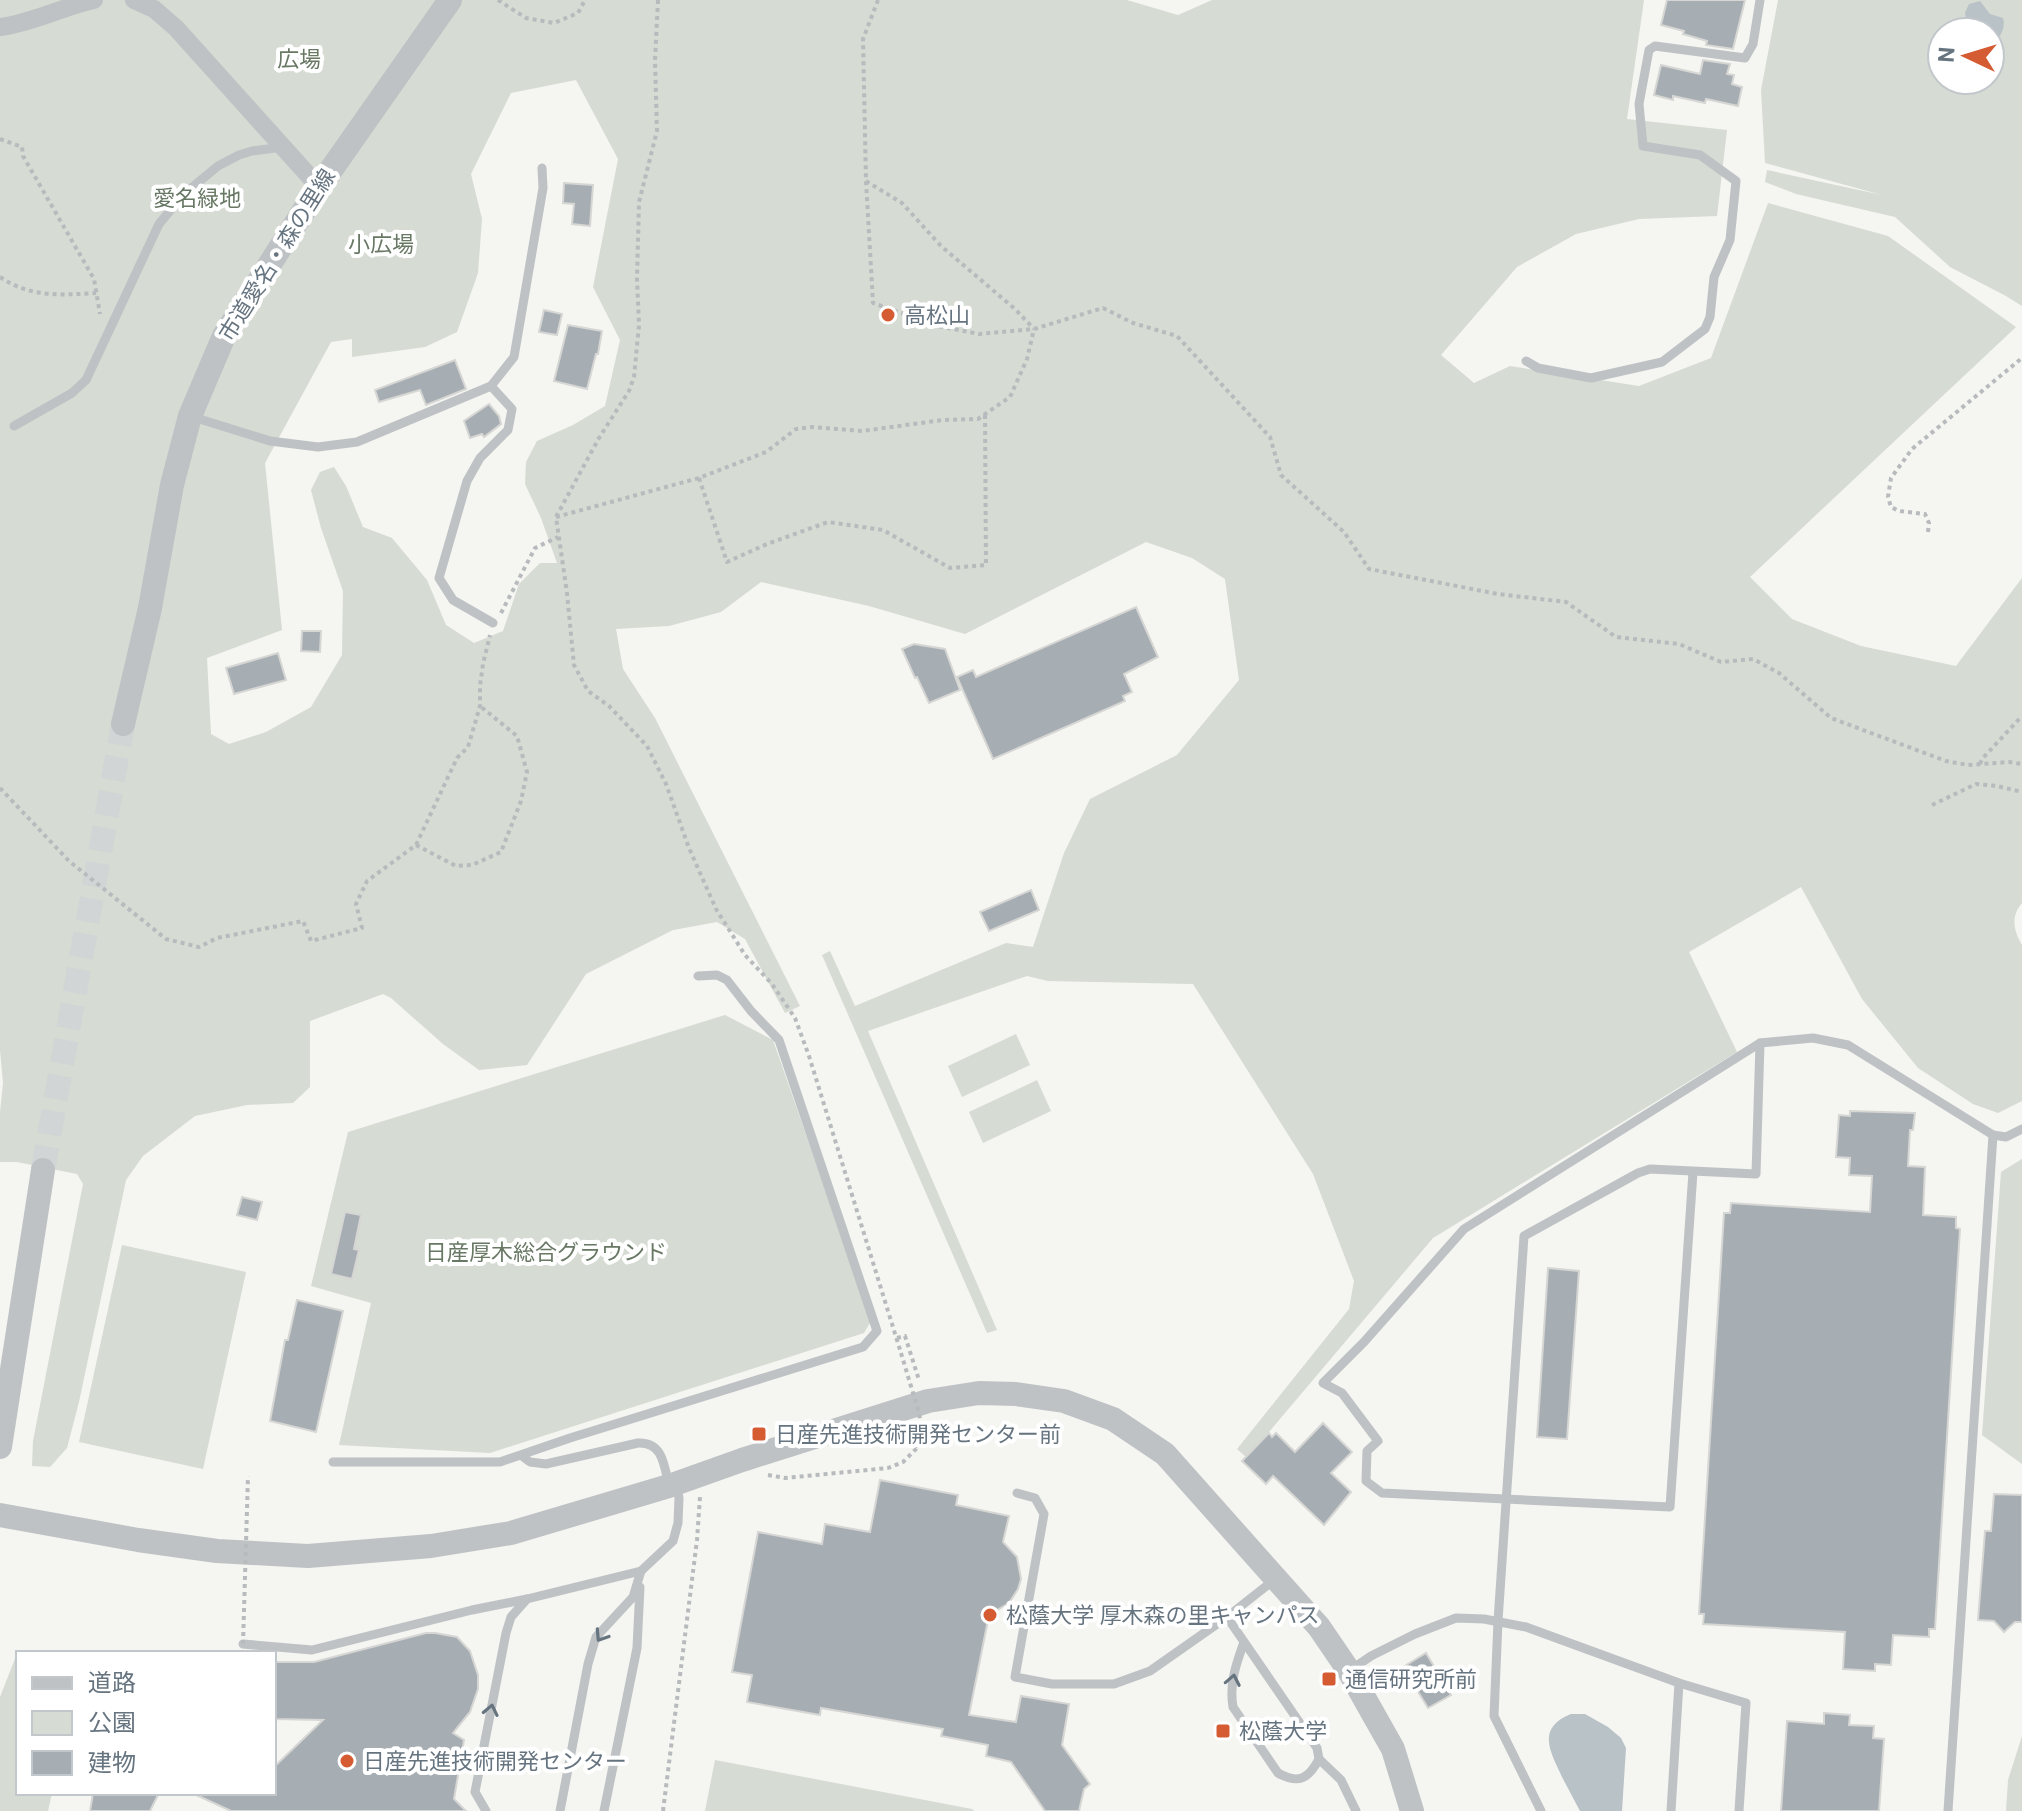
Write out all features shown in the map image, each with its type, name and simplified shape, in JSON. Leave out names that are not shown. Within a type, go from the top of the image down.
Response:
[{"type":"street","points":[[0,27],[18,25],[94,0]]},
{"type":"street","points":[[134,0],[154,9],[176,28],[319,187]]},
{"type":"street","name":"市道愛名・森の里線","points":[[123,724],[150,608],[172,485],[190,416],[224,336],[319,187],[450,0]]},
{"type":"street","points":[[0,1447],[43,1170]]},
{"type":"street","points":[[0,1515],[217,1551],[308,1556],[431,1546],[511,1533],[928,1401],[979,1393],[1016,1394],[1064,1401],[1113,1419],[1165,1454],[1319,1627],[1349,1671],[1393,1749],[1412,1811]]},
{"type":"lane","points":[[1526,361],[1538,368],[1591,378],[1662,362],[1705,329],[1710,317],[1714,277],[1730,240],[1736,181],[1700,155],[1643,146],[1639,94],[1649,50],[1655,46],[1745,58],[1753,44],[1760,0]]},
{"type":"lane","points":[[14,426],[72,393],[86,380],[159,224],[184,194],[218,166],[239,155],[283,147]]},
{"type":"lane","points":[[190,416],[270,441],[318,447],[357,442],[491,386],[514,357],[543,188],[542,168]]},
{"type":"lane","points":[[491,386],[512,409],[508,430],[480,458],[467,481],[439,578],[453,600],[493,623]]},
{"type":"lane","points":[[333,1462],[500,1462],[863,1347],[877,1331],[779,1040],[727,980],[717,975],[698,976]]},
{"type":"lane","points":[[1693,1172],[1670,1507],[1382,1493],[1366,1481],[1367,1451],[1378,1441],[1342,1393],[1323,1383],[1364,1342],[1464,1229],[1760,1043],[1813,1038],[1848,1045],[1993,1135],[2006,1137],[2022,1129]]},
{"type":"lane","points":[[1541,1811],[1494,1716],[1524,1236],[1650,1169],[1756,1174],[1760,1043]]},
{"type":"lane","points":[[1948,1811],[1993,1135]]},
{"type":"lane","points":[[243,1644],[312,1650],[527,1599],[641,1571],[673,1541],[678,1523],[679,1498],[653,1444],[647,1442],[546,1464],[530,1462],[522,1456]]},
{"type":"lane","points":[[1017,1493],[1035,1498],[1044,1514],[1015,1677],[1052,1684],[1114,1684],[1150,1671],[1277,1578]]},
{"type":"lane","points":[[560,1811],[596,1637],[633,1597],[641,1571]]},
{"type":"lane","points":[[604,1811],[637,1648],[641,1571]]},
{"type":"lane","points":[[486,1811],[475,1792],[479,1770],[506,1633],[511,1617],[527,1599]]},
{"type":"lane","points":[[1227,1617],[1317,1748],[1319,1759],[1341,1780],[1356,1811]]},
{"type":"lane","points":[[1349,1671],[1415,1634],[1456,1618],[1498,1621],[1526,1627],[1679,1683],[1746,1703],[1739,1811]]},
{"type":"lane","points":[[1244,1642],[1233,1676],[1231,1694],[1239,1718],[1278,1773],[1288,1779],[1301,1779],[1312,1772],[1319,1759]]},
{"type":"lane","points":[[1671,1811],[1679,1683]]},
{"type":"path","points":[[498,0],[526,18],[554,23],[578,13],[585,0]]},
{"type":"path","points":[[658,0],[655,60],[657,131],[639,202],[639,325],[634,377],[629,391],[556,517],[574,665],[588,691],[609,706],[647,746],[666,784],[689,848],[716,909],[726,924]]},
{"type":"path","points":[[878,0],[863,39],[873,303],[938,326],[979,334],[1034,329],[1103,308],[1133,323],[1177,336],[1270,437],[1281,475],[1344,532],[1369,569],[1498,594],[1566,602],[1616,637],[1679,644],[1721,662],[1753,659],[1779,673],[1831,718],[1946,761],[1968,765],[2022,764]]},
{"type":"path","points":[[0,139],[22,147],[23,156],[94,279],[105,340]]},
{"type":"path","points":[[866,181],[902,203],[941,246],[1034,329]]},
{"type":"path","points":[[0,277],[35,293],[96,293]]},
{"type":"path","points":[[556,517],[699,478],[766,452],[796,429],[813,427],[862,431],[943,420],[978,419],[1010,397],[1027,359],[1034,329]]},
{"type":"path","points":[[1928,532],[1929,523],[1925,514],[1891,507],[1888,497],[1891,478],[1912,449],[2022,358]]},
{"type":"path","points":[[699,478],[727,562],[828,522],[883,530],[950,568],[986,565],[985,414]]},
{"type":"path","points":[[0,788],[69,861],[166,939],[199,947],[217,938],[303,921],[311,941],[362,928],[356,904],[367,881],[416,845],[457,758],[468,747],[480,706],[483,664],[493,623],[535,548],[559,536]]},
{"type":"path","points":[[416,845],[456,866],[472,865],[501,852],[521,801],[527,772],[517,736],[480,706]]},
{"type":"path","points":[[1980,764],[2022,716]]},
{"type":"path","points":[[1932,805],[1976,784],[2022,792]]},
{"type":"path","points":[[897,1338],[905,1336],[921,1387]]},
{"type":"path","points":[[762,1473],[785,1478],[888,1468],[903,1462],[917,1448],[921,1426],[901,1353]]},
{"type":"path","points":[[243,1644],[248,1476]]},
{"type":"path","points":[[663,1811],[697,1540],[699,1491]]},
{"type":"green space","points":[[0,0],[1127,0],[1178,15],[1212,0],[1644,0],[1627,119],[1727,130],[1717,216],[1639,219],[1576,234],[1517,267],[1441,355],[1474,383],[1510,366],[1639,386],[1711,358],[1768,203],[1888,236],[2016,327],[1750,577],[1792,619],[1861,646],[1956,666],[2022,578],[2022,903],[2014,924],[2022,945],[2022,1101],[1998,1113],[1973,1104],[1918,1068],[1862,999],[1801,887],[1689,952],[1737,1052],[1433,1238],[1247,1458],[1237,1449],[1349,1309],[1354,1281],[1313,1174],[1193,984],[1048,981],[1027,976],[868,1031],[997,1330],[987,1333],[822,955],[830,951],[855,1006],[1006,943],[1033,947],[1064,853],[1090,799],[1177,755],[1239,680],[1225,579],[1192,558],[1146,542],[965,634],[869,606],[761,582],[721,612],[669,626],[616,629],[623,669],[655,718],[800,1006],[785,1013],[745,939],[717,922],[673,930],[586,974],[527,1065],[479,1070],[383,994],[310,1021],[310,1087],[293,1103],[247,1105],[195,1116],[143,1156],[126,1180],[67,1448],[50,1467],[32,1466],[33,1441],[83,1184],[77,1174],[17,1162],[0,1162],[3,1083],[0,1050]],"holes":[[[576,80],[618,159],[593,287],[620,340],[605,406],[537,441],[526,462],[525,484],[557,563],[540,563],[519,584],[503,631],[474,643],[446,625],[427,580],[392,538],[363,527],[346,486],[334,467],[320,472],[311,490],[343,591],[342,655],[311,707],[266,732],[229,744],[211,734],[207,658],[282,630],[265,463],[331,342],[352,339],[352,357],[425,347],[457,332],[478,273],[482,219],[471,174],[511,93]]]},
{"type":"green space","points":[[1778,0],[2022,0],[2022,306],[1950,267],[1895,217],[1796,194],[1765,182],[1767,170],[1882,195],[1765,163],[1761,90]]},
{"type":"green space","name":"日産厚木総合グラウンド","points":[[725,1015],[773,1040],[871,1321],[864,1333],[490,1453],[339,1445],[371,1303],[311,1286],[348,1132]]},
{"type":"green space","points":[[1016,1034],[1030,1065],[962,1097],[948,1066]]},
{"type":"green space","points":[[1037,1080],[1051,1111],[983,1143],[969,1112]]},
{"type":"green space","points":[[2022,1159],[2022,1464],[1982,1435],[2001,1172]]},
{"type":"green space","points":[[122,1245],[246,1272],[203,1469],[79,1442]]},
{"type":"green space","points":[[16,1656],[16,1795],[52,1795],[48,1811],[0,1811],[0,1697]]},
{"type":"green space","points":[[2022,1736],[2022,1811],[2006,1811],[2008,1780]]},
{"type":"green space","points":[[715,1760],[972,1809],[974,1811],[705,1811]]},
{"type":"shaded area","points":[[1980,1],[1990,14],[1996,16],[1965,16],[1969,4]]},
{"type":"shaded area","points":[[1571,1714],[1585,1714],[1621,1738],[1626,1748],[1622,1811],[1580,1811],[1562,1777],[1550,1749],[1550,1733],[1553,1726]]},
{"type":"building","points":[[1667,0],[1745,0],[1733,49],[1706,45],[1707,41],[1661,25]]},
{"type":"building","points":[[1703,60],[1730,64],[1727,74],[1734,75],[1732,84],[1742,87],[1738,106],[1706,99],[1705,103],[1654,95],[1661,65],[1700,74]]},
{"type":"building","points":[[564,183],[593,185],[590,226],[572,224],[574,204],[563,203]]},
{"type":"building","points":[[544,310],[562,314],[557,335],[539,332]]},
{"type":"building","points":[[568,325],[602,331],[587,389],[554,381]]},
{"type":"building","points":[[455,360],[466,389],[426,405],[420,390],[379,402],[375,390]]},
{"type":"building","points":[[489,404],[499,416],[501,424],[484,437],[482,434],[470,438],[464,421]]},
{"type":"building","points":[[1136,607],[1158,657],[1124,674],[1132,692],[1123,696],[1125,701],[993,759],[957,677],[973,670],[976,677]]},
{"type":"building","points":[[302,631],[321,631],[320,652],[301,651]]},
{"type":"building","points":[[914,644],[945,649],[960,690],[929,703],[902,649]]},
{"type":"building","points":[[278,653],[286,680],[234,694],[226,668]]},
{"type":"building","points":[[1031,890],[1039,910],[989,931],[980,912]]},
{"type":"building","points":[[1850,1111],[1915,1113],[1913,1130],[1910,1130],[1908,1166],[1925,1167],[1923,1215],[1956,1217],[1956,1228],[1960,1229],[1935,1629],[1929,1629],[1929,1637],[1893,1635],[1891,1665],[1875,1664],[1875,1671],[1843,1669],[1845,1632],[1703,1624],[1704,1614],[1699,1614],[1724,1213],[1730,1213],[1731,1203],[1870,1212],[1872,1176],[1849,1175],[1850,1158],[1836,1157],[1839,1115],[1850,1116]]},
{"type":"building","points":[[242,1197],[262,1202],[257,1220],[237,1215]]},
{"type":"building","points":[[345,1212],[361,1215],[354,1249],[359,1250],[352,1279],[331,1274]]},
{"type":"building","points":[[1548,1268],[1579,1271],[1567,1439],[1537,1437]]},
{"type":"building","points":[[297,1300],[343,1311],[316,1432],[270,1421],[285,1340],[288,1340]]},
{"type":"building","points":[[1323,1423],[1352,1452],[1331,1473],[1351,1492],[1324,1525],[1273,1476],[1266,1484],[1242,1461],[1269,1433],[1272,1437],[1276,1433],[1295,1452]]},
{"type":"building","points":[[880,1480],[958,1495],[956,1505],[1009,1516],[1003,1542],[1017,1557],[1021,1579],[1009,1603],[989,1615],[969,1715],[1016,1722],[1021,1696],[1069,1704],[1062,1745],[1090,1784],[1084,1789],[1079,1811],[1045,1811],[1011,1762],[986,1756],[988,1745],[941,1736],[943,1729],[821,1708],[820,1715],[747,1702],[752,1675],[732,1672],[758,1532],[822,1544],[825,1524],[870,1532]]},
{"type":"building","points":[[1994,1494],[2022,1495],[2022,1622],[2015,1622],[2004,1632],[1994,1621],[1978,1620],[1985,1531],[1991,1531]]},
{"type":"building","points":[[426,1633],[457,1637],[470,1651],[478,1675],[478,1689],[470,1712],[453,1733],[464,1740],[454,1799],[466,1811],[231,1811],[196,1795],[276,1795],[276,1765],[323,1720],[276,1719],[276,1662],[314,1662]]},
{"type":"building","points":[[1426,1653],[1435,1668],[1442,1667],[1453,1684],[1447,1688],[1451,1695],[1428,1708],[1403,1667]]},
{"type":"building","points":[[1824,1713],[1850,1715],[1849,1725],[1874,1726],[1873,1738],[1884,1739],[1879,1811],[1781,1811],[1787,1721],[1824,1724]]},
{"type":"building","points":[[93,1795],[158,1795],[150,1811],[90,1811]]},
{"type":"tunnel","points":[[43,1170],[123,724]]},
{"type":"place","name":"高松山","points":[[888,315]]},
{"type":"place","name":"日産先進技術開発センター前","points":[[759,1434]]},
{"type":"place","name":"松蔭大学 厚木森の里キャンパス","points":[[990,1615]]},
{"type":"place","name":"通信研究所前","points":[[1329,1679]]},
{"type":"place","name":"松蔭大学","points":[[1223,1731]]},
{"type":"place","name":"日産先進技術開発センター","points":[[347,1761]]},
{"type":"park label","name":"広場","points":[[299,59]]},
{"type":"park label","name":"愛名緑地","points":[[197,198]]},
{"type":"park label","name":"小広場","points":[[381,244]]}]
